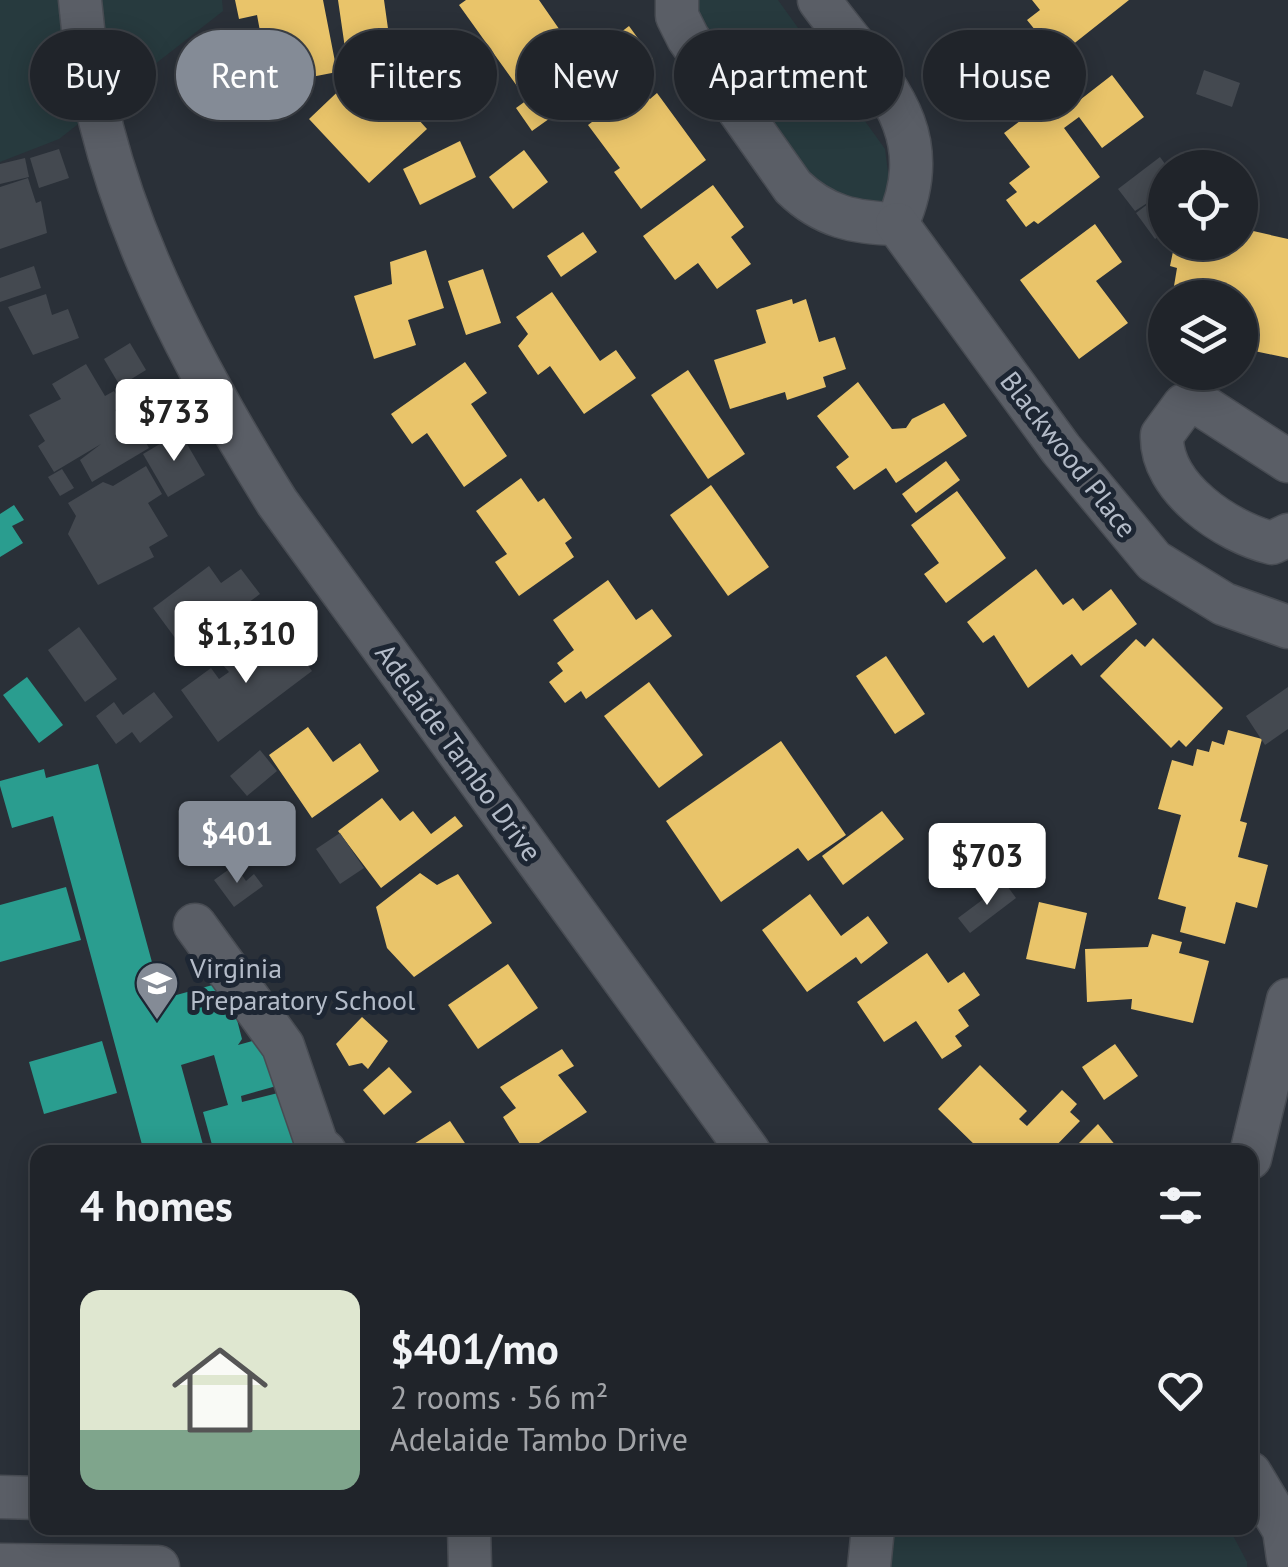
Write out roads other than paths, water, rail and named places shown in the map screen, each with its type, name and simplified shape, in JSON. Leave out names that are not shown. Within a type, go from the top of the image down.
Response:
[{"type":"street","name":"Adelaide Tambo Drive","points":[[80,0],[93,86],[122,196],[166,308],[217,406],[277,502],[744,1145]]},
{"type":"street","points":[[676,0],[677,16],[688,38],[794,187],[812,205],[836,216],[858,223],[896,224],[911,192],[912,138],[900,112],[819,0]]},
{"type":"street","name":"Blackwood Place","points":[[896,224],[1122,528],[1154,561],[1224,604],[1288,627]]},
{"type":"street","points":[[1224,604],[1267,536],[1207,511],[1186,489],[1162,447],[1165,425],[1184,405],[1198,403],[1288,461]]},
{"type":"street","points":[[194,926],[283,1046],[316,1145]]},
{"type":"street","points":[[1253,1145],[1288,1000]]},
{"type":"street","points":[[1258,1488],[1286,1541],[1287,1567]]},
{"type":"street","points":[[469,1535],[470,1567]]},
{"type":"street","points":[[869,1567],[871,1535]]},
{"type":"street","points":[[2,1562],[158,1567]]},
{"type":"place","name":"Virginia Preparatory School","points":[[157,1021]]}]
